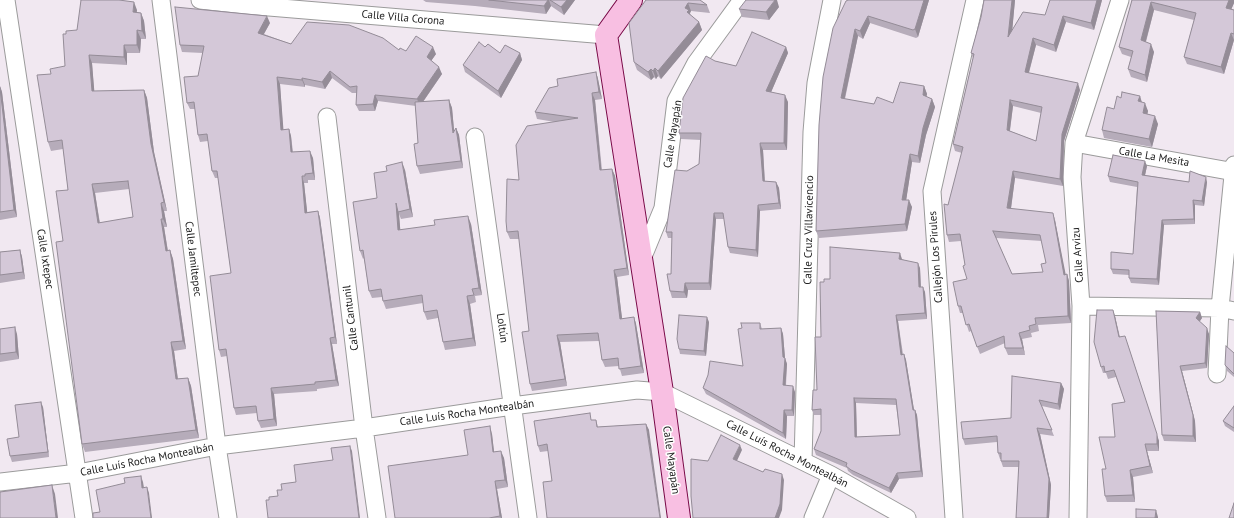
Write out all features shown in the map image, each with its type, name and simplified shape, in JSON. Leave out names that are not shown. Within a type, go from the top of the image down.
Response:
[{"type":"street","name":"Calle Ixtepec","points":[[6,0],[84,518]]},
{"type":"street","name":"Calle Jamiltepec","points":[[161,0],[217,446],[228,518]]},
{"type":"street","name":"Calle Villa Corona","points":[[200,0],[606,34]]},
{"type":"street","points":[[606,34],[632,0]]},
{"type":"street","name":"Calle Mayapán","points":[[642,259],[663,208],[676,101],[696,63],[742,0]]},
{"type":"street","name":"Calle Cruz Villavicencio","points":[[803,461],[812,132],[816,83],[832,0]]},
{"type":"street","name":"Callejón Los Pirules","points":[[954,518],[932,191],[975,0]]},
{"type":"street","name":"Calle Arvizu","points":[[1078,518],[1082,306],[1072,177],[1074,143],[1120,0]]},
{"type":"street","name":"Calle Mayapán","points":[[606,34],[642,259],[679,518]]},
{"type":"street","name":"Calle Cantunil","points":[[326,117],[364,428],[378,518]]},
{"type":"street","name":"Loltún","points":[[475,137],[528,518]]},
{"type":"street","name":"Calle La Mesita","points":[[1074,143],[1234,170]]},
{"type":"street","points":[[1216,374],[1227,310],[1234,170]]},
{"type":"street","points":[[1082,306],[1227,310]]},
{"type":"street","name":"Calle Luís Rocha Montealbán","points":[[0,482],[78,474],[217,446],[364,428],[512,406],[637,390],[662,392],[831,475],[908,518]]},
{"type":"street","points":[[813,518],[831,475]]},
{"type":"building","points":[[81,0],[119,0],[134,2],[133,12],[141,13],[142,31],[137,30],[137,45],[124,45],[124,57],[89,55],[92,91],[144,90],[151,144],[164,202],[161,203],[163,219],[161,219],[166,251],[170,250],[183,341],[171,342],[176,379],[188,378],[196,430],[82,444],[56,242],[63,241],[56,191],[68,190],[62,140],[48,142],[37,75],[51,74],[50,69],[65,66],[63,34],[66,34],[66,31],[77,30]],"holes":[[[128,181],[133,217],[98,223],[92,184]]]},
{"type":"building","points":[[489,0],[548,0],[544,6]]},
{"type":"building","points":[[550,0],[567,0],[561,7]]},
{"type":"building","points":[[646,0],[700,0],[707,5],[688,3],[685,8],[689,10],[687,12],[699,22],[658,71],[655,68],[653,71],[651,69],[648,72],[634,62],[629,23]]},
{"type":"building","points":[[746,0],[775,0],[766,12],[739,9]]},
{"type":"building","points":[[924,0],[915,29],[913,30],[868,16],[860,31],[855,29],[841,98],[874,104],[877,97],[893,103],[900,82],[924,86],[923,95],[932,99],[923,128],[918,156],[910,154],[902,200],[909,200],[905,224],[816,231],[819,125],[823,77],[833,28],[846,1]]},
{"type":"building","points":[[984,0],[1012,0],[1008,37],[1023,12],[1045,15],[1050,0],[1097,0],[1091,23],[1063,16],[1054,45],[1033,38],[1025,72],[1078,83],[1062,134],[1060,179],[1013,171],[1007,208],[1053,213],[1064,275],[1067,274],[1068,316],[1035,318],[1036,324],[1029,326],[1030,330],[1019,333],[1023,348],[1005,348],[1004,336],[977,347],[969,324],[966,325],[961,306],[958,306],[953,282],[967,279],[963,266],[965,265],[960,234],[947,235],[944,204],[948,205],[963,147],[953,144],[974,54],[971,53]],"holes":[[[1010,100],[1042,107],[1036,141],[1007,130]],[[993,231],[1040,235],[1046,263],[1041,264],[1043,272],[1012,274]]]},
{"type":"building","points":[[1132,0],[1229,0],[1226,8],[1234,10],[1234,34],[1231,33],[1221,67],[1184,57],[1196,13],[1151,2],[1141,40],[1151,44],[1145,75],[1128,69],[1133,51],[1119,47]]},
{"type":"building","points":[[175,7],[267,16],[258,33],[291,44],[307,22],[349,25],[383,38],[399,50],[400,48],[406,51],[416,36],[433,47],[427,57],[439,67],[417,99],[375,95],[373,104],[356,105],[357,86],[350,87],[330,71],[322,82],[302,78],[302,80],[277,77],[281,130],[289,129],[291,152],[310,151],[313,173],[302,176],[305,213],[318,211],[335,337],[330,338],[336,380],[315,382],[315,384],[271,388],[274,419],[258,421],[256,406],[234,408],[226,349],[219,350],[210,276],[231,273],[217,171],[212,171],[207,134],[198,135],[194,102],[187,103],[184,77],[198,76],[204,46],[180,45]]},
{"type":"building","points":[[752,32],[786,47],[766,91],[785,95],[784,143],[760,143],[763,181],[776,182],[779,203],[758,205],[756,250],[728,247],[723,213],[714,213],[709,283],[685,283],[684,292],[670,291],[667,274],[671,274],[672,232],[666,232],[675,170],[687,171],[699,164],[701,133],[679,133],[683,98],[706,56],[715,61],[736,66]]},
{"type":"building","points":[[479,42],[485,47],[488,44],[500,53],[505,45],[520,53],[498,91],[463,65]]},
{"type":"building","points":[[596,72],[599,92],[592,93],[600,170],[612,169],[627,268],[614,270],[620,319],[634,317],[641,366],[619,369],[618,358],[602,360],[598,333],[557,335],[565,379],[530,384],[522,332],[529,331],[518,231],[507,232],[507,179],[519,180],[516,145],[527,126],[578,118],[535,112],[549,88],[558,86],[557,79]]},
{"type":"building","points":[[0,88],[14,210],[0,212]]},
{"type":"building","points":[[1122,92],[1140,96],[1138,101],[1145,103],[1143,113],[1155,116],[1149,139],[1102,130],[1107,107],[1114,109],[1117,96],[1121,98]]},
{"type":"building","points":[[449,100],[453,133],[456,128],[461,161],[417,166],[414,144],[418,143],[415,102]]},
{"type":"building","points":[[1113,155],[1145,161],[1142,175],[1189,182],[1190,171],[1206,177],[1202,201],[1193,200],[1194,219],[1162,220],[1157,279],[1129,278],[1129,270],[1111,269],[1111,252],[1133,254],[1138,182],[1108,176]]},
{"type":"building","points":[[402,162],[410,209],[398,212],[396,203],[398,230],[435,225],[434,220],[468,216],[479,288],[472,289],[474,295],[467,296],[473,338],[443,342],[437,310],[424,312],[422,295],[383,301],[381,289],[369,291],[363,250],[360,251],[353,202],[377,198],[374,173],[387,171],[386,166]]},
{"type":"building","points":[[830,247],[900,253],[899,259],[918,263],[919,287],[923,287],[925,313],[896,315],[901,355],[904,354],[913,410],[915,410],[921,471],[897,473],[889,488],[851,470],[846,466],[847,463],[814,449],[821,431],[821,409],[812,410],[813,390],[817,390],[815,337],[821,337],[820,282],[824,282],[824,279],[830,279]],"holes":[[[854,398],[896,399],[900,435],[855,437]]]},
{"type":"building","points":[[20,250],[23,272],[0,275],[0,252]]},
{"type":"building","points":[[1097,310],[1113,310],[1119,337],[1125,336],[1157,434],[1157,444],[1145,444],[1150,466],[1130,470],[1133,495],[1105,496],[1102,469],[1106,469],[1099,437],[1115,437],[1112,404],[1125,402],[1114,370],[1105,372],[1104,366],[1101,367],[1094,342]]},
{"type":"building","points":[[1156,311],[1200,312],[1196,318],[1207,328],[1205,363],[1180,366],[1193,415],[1193,436],[1162,435]]},
{"type":"building","points":[[679,315],[707,317],[704,351],[679,349],[677,339]]},
{"type":"building","points":[[741,323],[760,323],[760,329],[781,328],[783,357],[785,358],[783,385],[793,386],[792,410],[784,410],[783,433],[703,388],[708,375],[710,361],[743,366],[738,329],[742,328]]},
{"type":"building","points":[[15,327],[16,352],[0,354],[0,329]]},
{"type":"building","points":[[1226,346],[1234,353],[1234,374],[1225,365]]},
{"type":"building","points":[[1012,376],[1061,383],[1058,404],[1039,400],[1052,430],[1037,428],[1049,479],[1047,518],[1016,518],[1019,461],[1001,461],[1001,453],[998,453],[997,436],[963,439],[961,422],[1011,418]]},
{"type":"building","points":[[41,402],[48,452],[10,456],[7,439],[19,437],[15,405]]},
{"type":"building","points":[[1234,406],[1234,428],[1223,421]]},
{"type":"building","points":[[590,413],[591,420],[596,420],[597,427],[646,424],[660,518],[547,518],[543,482],[552,481],[547,444],[538,446],[534,421]]},
{"type":"building","points":[[490,426],[493,452],[501,451],[505,480],[495,481],[500,516],[489,518],[395,518],[388,466],[468,455],[464,430]]},
{"type":"building","points":[[721,435],[740,445],[733,459],[763,472],[765,469],[782,474],[780,504],[775,518],[693,518],[691,496],[691,459],[708,461]]},
{"type":"building","points":[[350,446],[359,518],[268,518],[266,500],[269,500],[269,497],[278,496],[277,490],[282,490],[281,484],[296,482],[294,465],[333,460],[331,448]]},
{"type":"building","points":[[141,476],[142,488],[147,487],[151,518],[93,518],[93,513],[100,512],[96,490],[125,483],[124,478]]},
{"type":"building","points":[[52,485],[56,518],[0,518],[0,492]]},
{"type":"building","points":[[1234,503],[1234,518],[1229,518]]},
{"type":"building","points":[[1136,509],[1156,510],[1155,518],[1136,518]]}]
